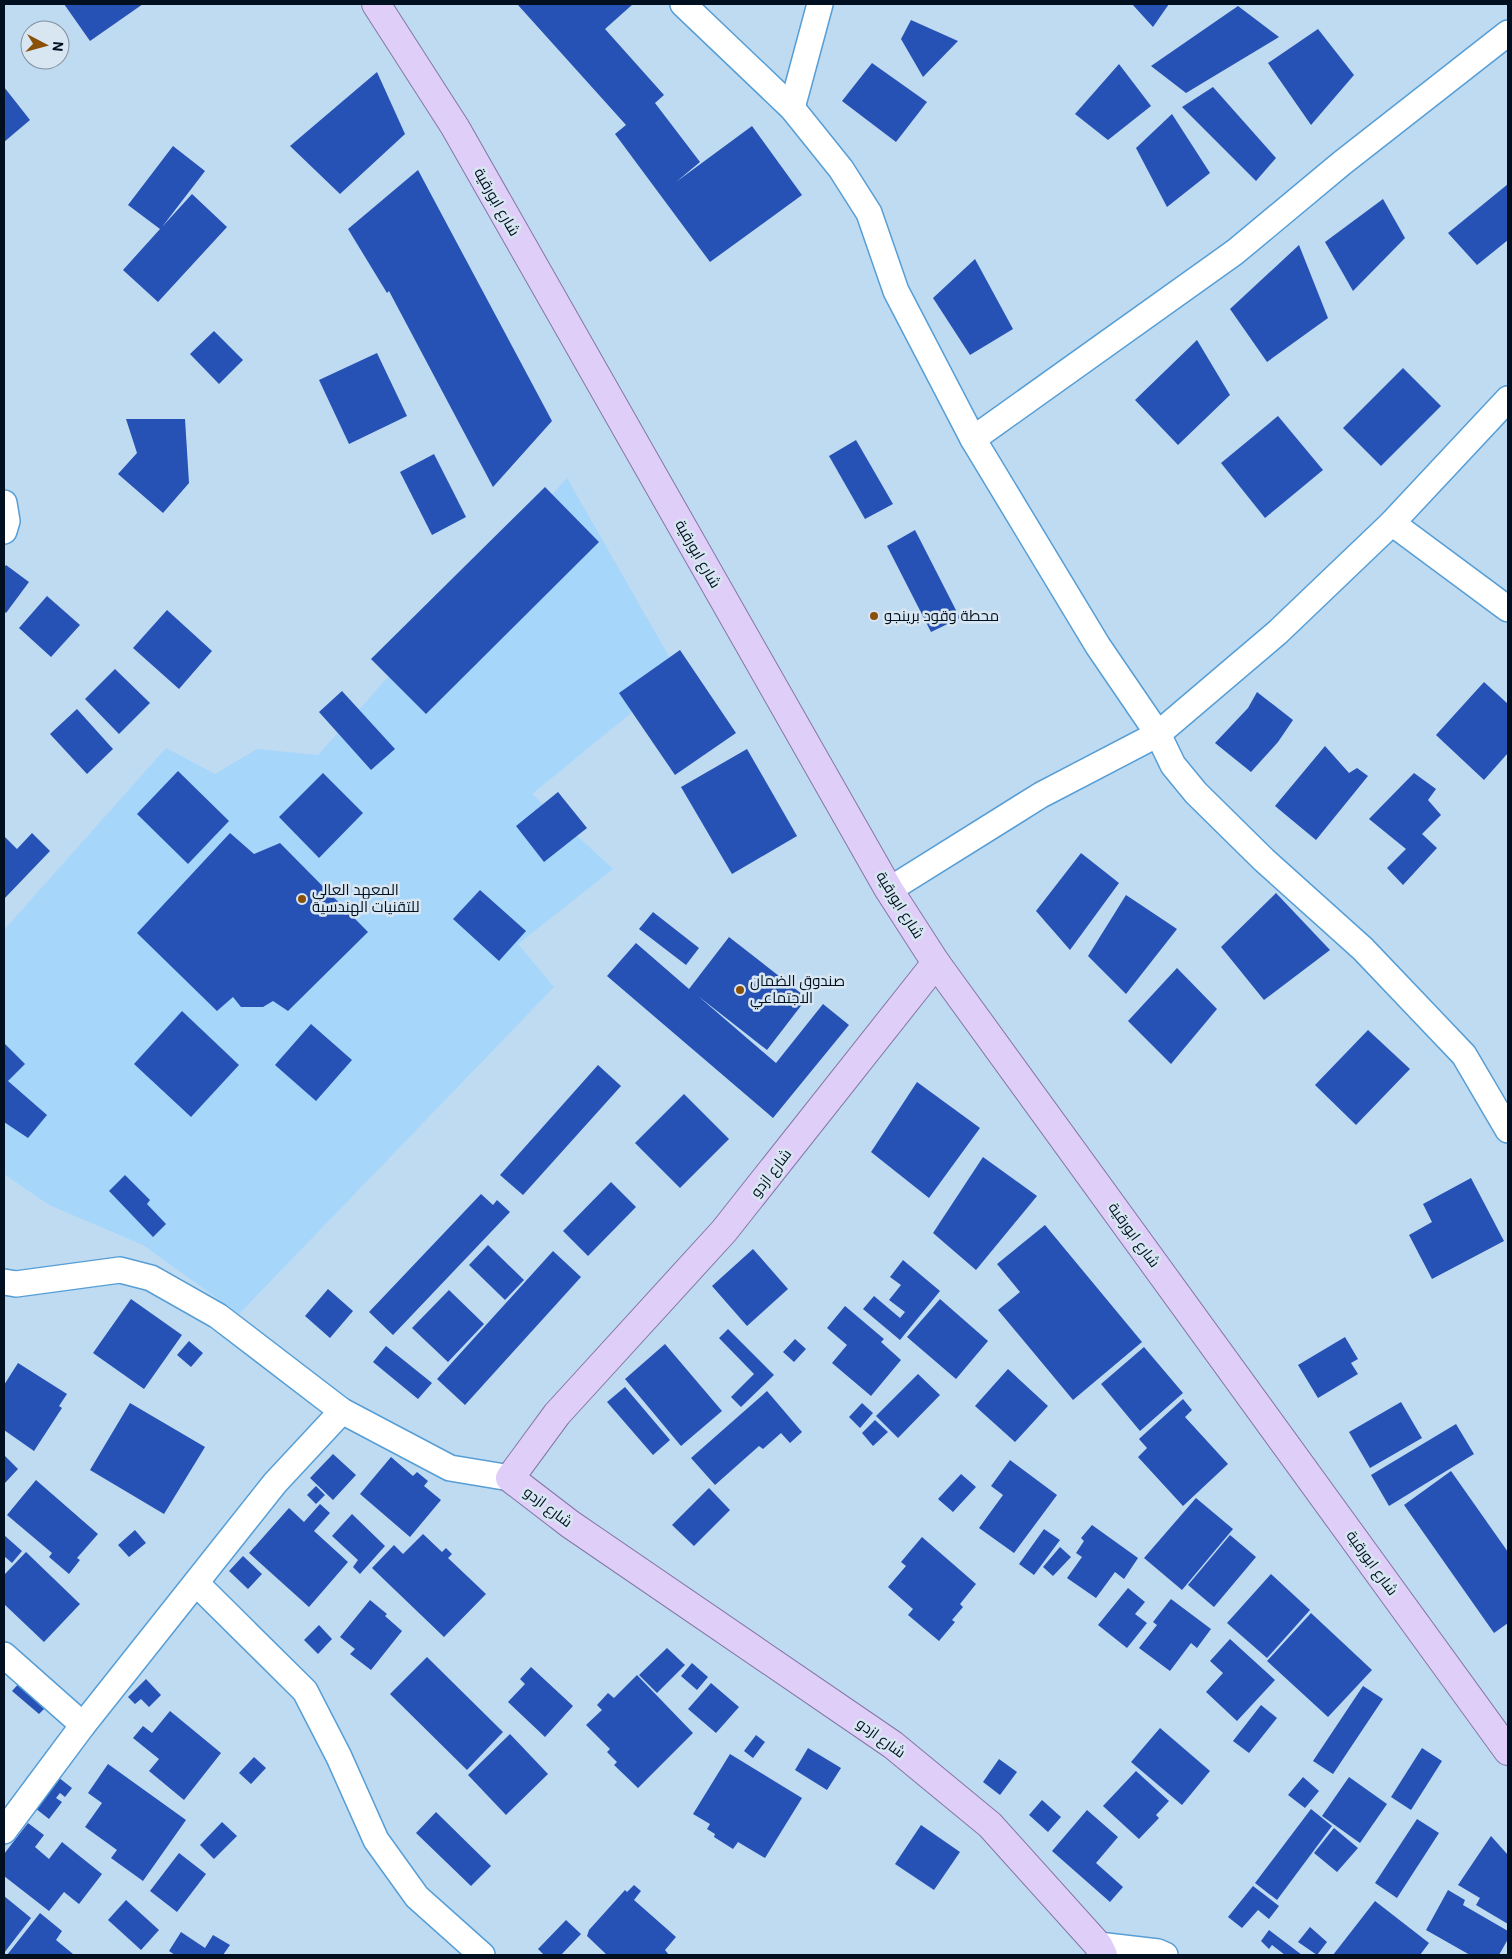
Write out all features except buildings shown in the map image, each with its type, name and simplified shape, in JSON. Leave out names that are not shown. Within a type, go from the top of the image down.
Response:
[{"type":"main road","name":"شارع ابورقية","points":[[376,4],[460,136],[889,890],[936,963],[1508,1751]]},
{"type":"main road","name":"شارع ازدو","points":[[936,963],[724,1231],[557,1414],[510,1478],[570,1524],[893,1746],[990,1826],[1100,1950]]},
{"type":"street","points":[[683,4],[792,108],[841,169],[868,213],[896,291],[973,440],[1093,637],[1158,734],[1173,765],[1196,793],[1264,860],[1364,949],[1464,1055],[1508,1130]]},
{"type":"street","points":[[792,108],[820,4]]},
{"type":"street","points":[[973,440],[1235,252],[1342,163],[1508,33]]},
{"type":"street","points":[[889,890],[1040,795],[1158,734],[1278,632],[1392,523],[1508,399]]},
{"type":"street","points":[[4,503],[7,521],[4,531]]},
{"type":"street","points":[[1392,523],[1508,609]]},
{"type":"street","points":[[4,1282],[16,1284],[120,1270],[151,1278],[218,1316],[342,1411],[450,1468],[510,1478]]},
{"type":"street","points":[[4,1830],[83,1725],[275,1483],[342,1411]]},
{"type":"street","points":[[196,1584],[305,1691],[340,1757],[376,1840],[417,1897],[482,1955]]},
{"type":"street","points":[[4,1655],[83,1725]]},
{"type":"street","points":[[1100,1950],[1158,1952],[1165,1955]]},
{"type":"shaded area","name":"المعهد العالي للتقنيات الهندسية","points":[[567,478],[679,674],[532,794],[613,869],[518,944],[554,987],[239,1314],[143,1245],[49,1205],[4,1174],[4,930],[166,748],[215,774],[257,749],[318,755]]},
{"type":"place","name":"محطة وقود برينجو","points":[[874,616]]},
{"type":"place","name":"المعهد العالي للتقنيات الهندسية","points":[[302,899]]},
{"type":"place","name":"صندوق الضمان الاجتماعي","points":[[740,990]]}]
